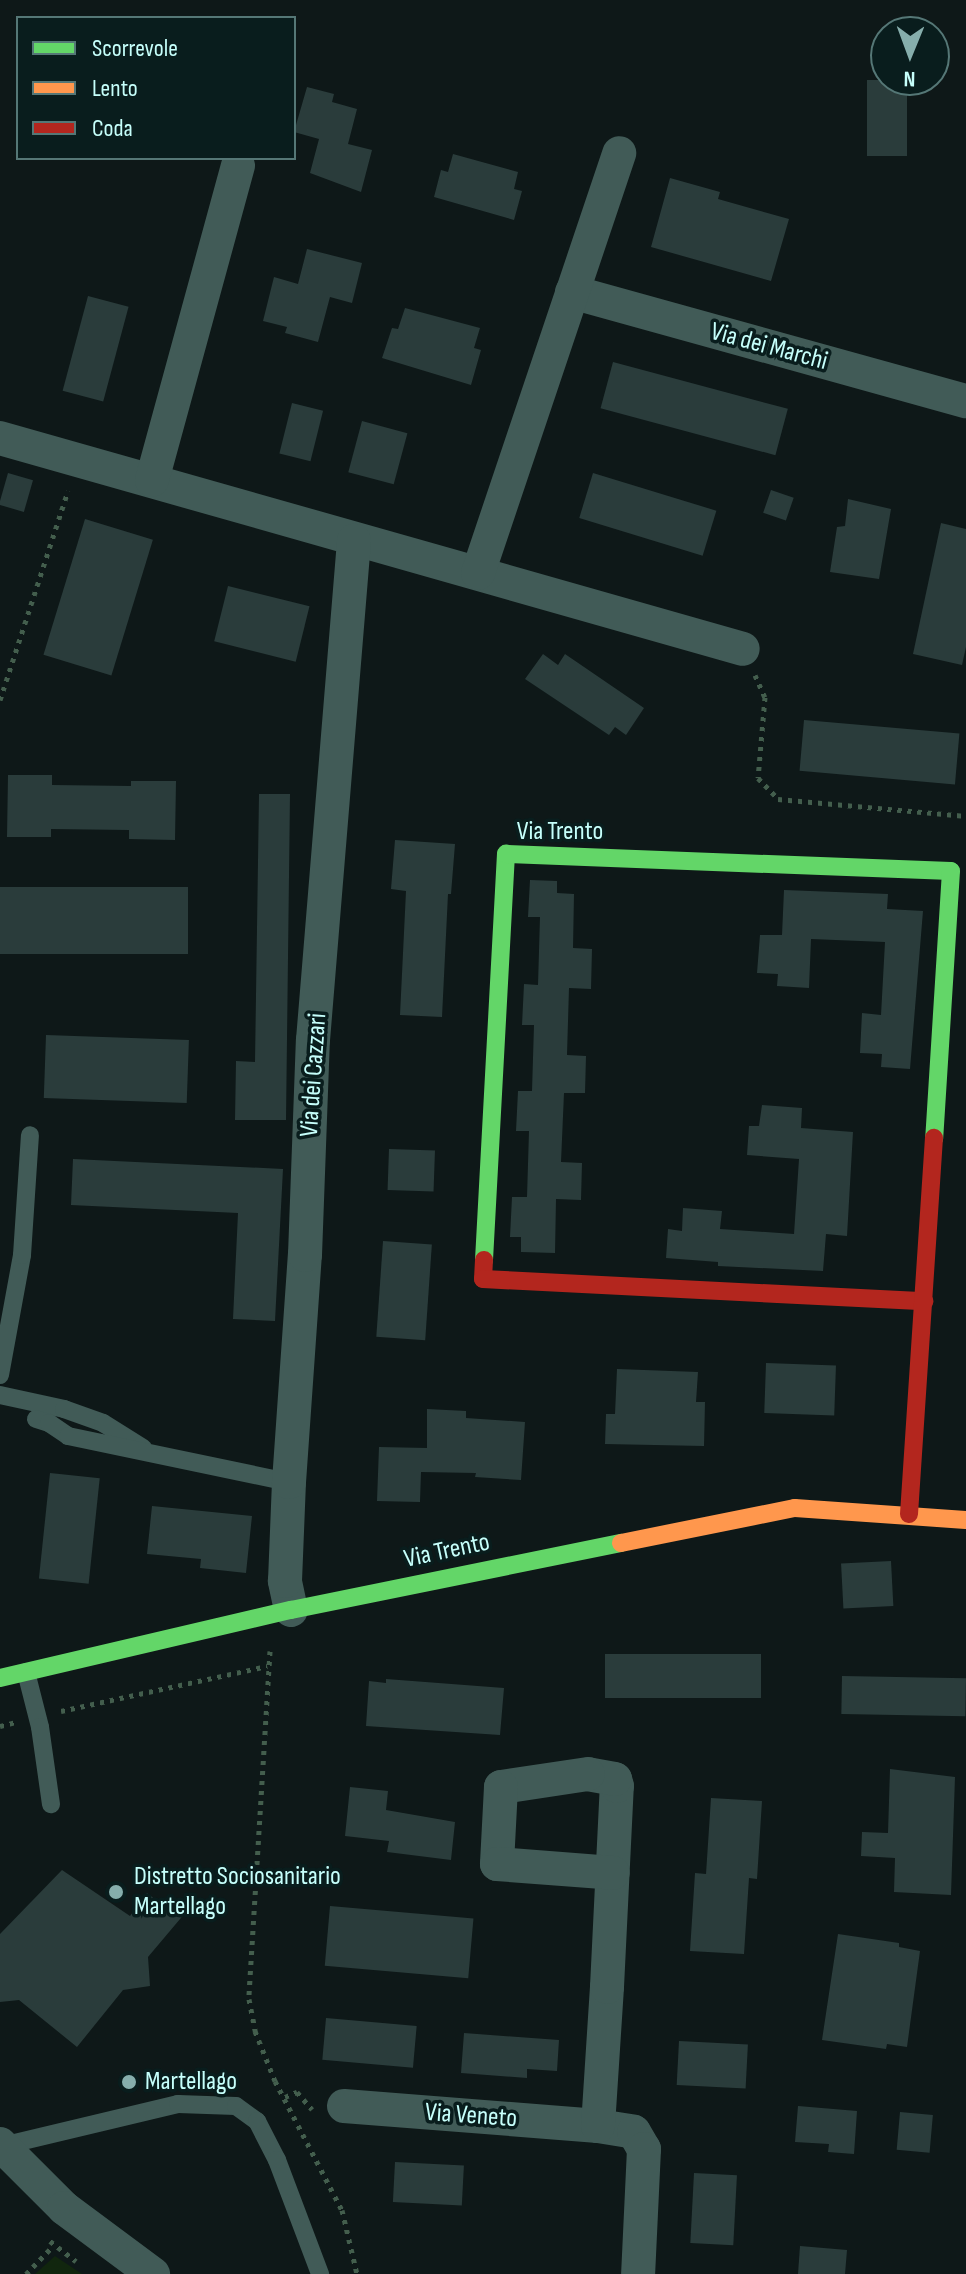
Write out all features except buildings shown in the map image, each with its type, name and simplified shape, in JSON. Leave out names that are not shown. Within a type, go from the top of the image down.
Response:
[{"type":"street","points":[[478,573],[619,153]]},
{"type":"street","points":[[152,480],[238,166]]},
{"type":"street","name":"Via dei Marchi","points":[[572,292],[966,401]]},
{"type":"street","points":[[0,438],[743,649]]},
{"type":"street","name":"Via dei Cazzari","points":[[291,1610],[285,1581],[305,1255],[313,1040],[354,541]]},
{"type":"street","name":"Via Trento","points":[[909,1514],[924,1301],[951,871],[506,854],[483,1279],[924,1301]]},
{"type":"street","name":"Via Trento","points":[[0,1678],[291,1610],[795,1508],[966,1520]]},
{"type":"street","points":[[598,2126],[613,1873],[615,1779],[588,1774],[501,1787],[497,1864],[613,1873]]},
{"type":"street","name":"Via Veneto","points":[[344,2106],[598,2126],[634,2132],[644,2149],[638,2274]]},
{"type":"street","points":[[1,2145],[64,2208],[131,2261],[153,2274]]},
{"type":"lane","points":[[0,1375],[22,1255],[30,1135]]},
{"type":"lane","points":[[0,1395],[64,1409],[103,1423],[152,1454]]},
{"type":"lane","points":[[36,1419],[49,1423],[68,1436],[289,1482]]},
{"type":"lane","points":[[26,1672],[38,1717],[51,1804]]},
{"type":"lane","points":[[1,2145],[178,2104],[236,2106],[257,2121],[277,2160],[320,2274]]},
{"type":"path","points":[[0,700],[71,481]]},
{"type":"path","points":[[743,649],[765,697],[758,778],[778,799],[966,816]]},
{"type":"path","points":[[268,1642],[249,1999],[255,2031],[275,2081],[342,2210],[357,2274]]},
{"type":"path","points":[[0,1726],[267,1666]]},
{"type":"path","points":[[26,2274],[54,2245]]},
{"type":"green space","points":[[55,2256],[82,2274],[35,2274]]},
{"type":"traffic: fast","points":[[484,1260],[506,854],[951,871],[934,1138]]},
{"type":"traffic: fast","points":[[0,1678],[291,1610],[621,1543]]},
{"type":"traffic: slow","points":[[621,1543],[795,1508],[966,1520]]},
{"type":"traffic: jam","points":[[909,1514],[934,1138]]},
{"type":"traffic: jam","points":[[484,1260],[483,1279],[924,1301]]},
{"type":"place","name":"Distretto Sociosanitario Martellago","points":[[116,1892]]},
{"type":"place","name":"Martellago","points":[[129,2082]]}]
